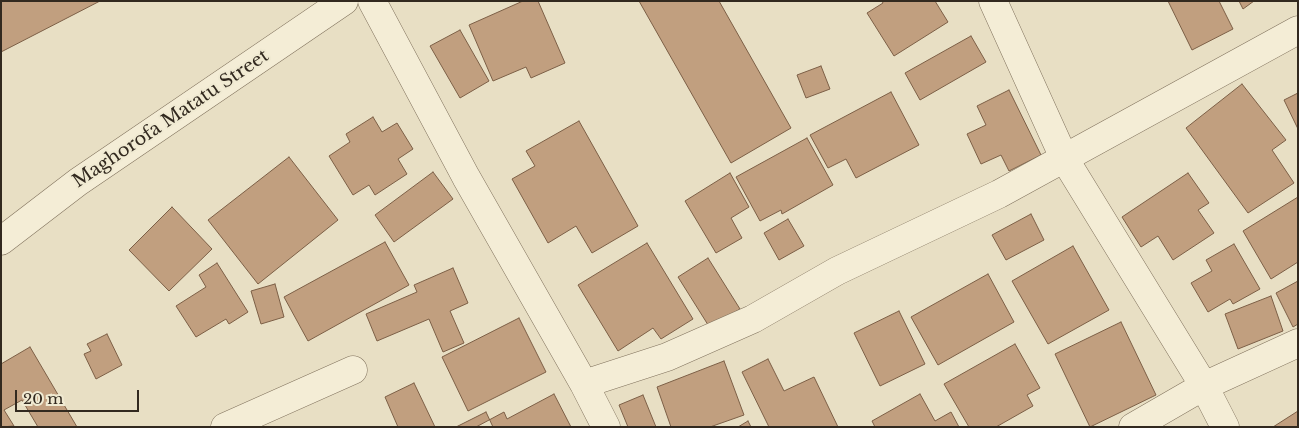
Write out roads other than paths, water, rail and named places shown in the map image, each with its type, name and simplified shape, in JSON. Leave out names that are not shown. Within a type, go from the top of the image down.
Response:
[{"type":"street","name":"Maghorofa Matatu Street","points":[[1,241],[78,182],[344,1]]},
{"type":"street","points":[[372,1],[480,202],[584,384],[606,427]]},
{"type":"street","points":[[993,1],[1064,158],[1204,386],[1224,427]]},
{"type":"street","points":[[584,384],[667,356],[753,319],[837,271],[999,194],[1298,30]]},
{"type":"street","points":[[1133,427],[1204,386],[1298,343]]},
{"type":"street","points":[[225,427],[352,370]]}]
